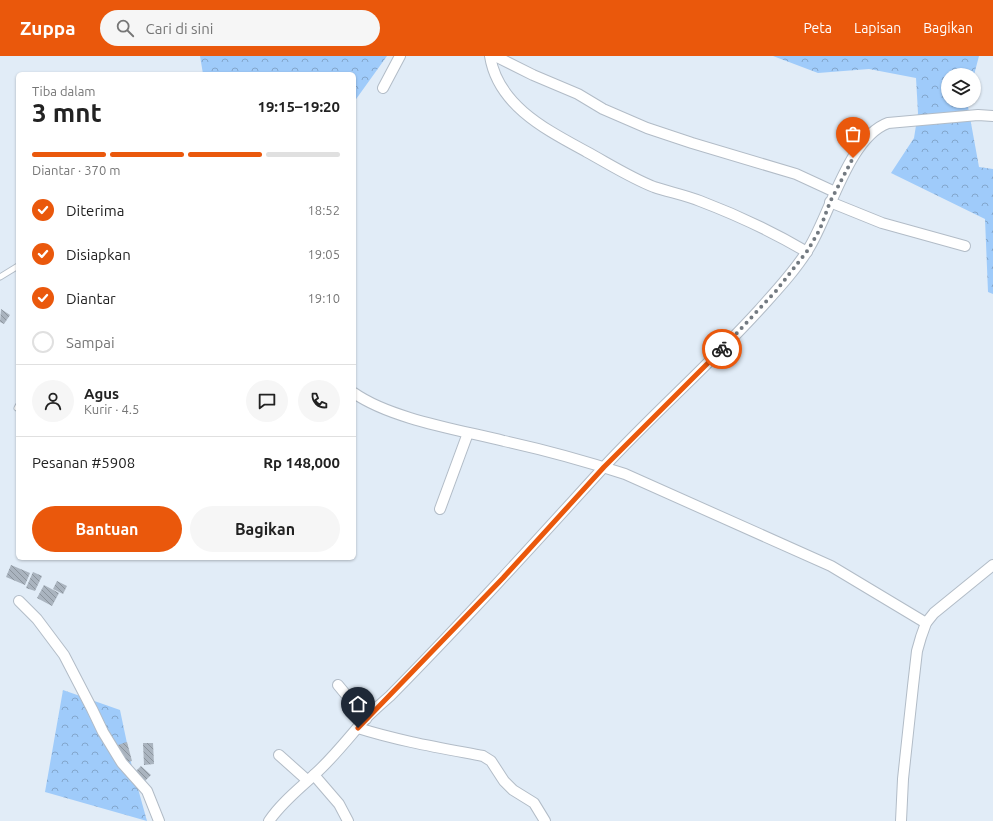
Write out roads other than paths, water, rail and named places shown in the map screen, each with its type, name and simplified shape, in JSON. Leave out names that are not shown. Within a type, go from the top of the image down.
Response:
[{"type":"street","points":[[383,88],[400,56]]},
{"type":"street","points":[[490,56],[495,74],[516,106],[542,127],[646,183],[700,201],[752,223],[807,252]]},
{"type":"street","points":[[495,56],[533,75],[578,94],[603,109],[647,128],[796,174],[835,192]]},
{"type":"street","points":[[269,821],[281,806],[311,778],[503,578],[604,467],[733,339],[776,291],[807,252],[820,229],[835,192],[860,147],[877,127],[888,124],[978,115],[993,116]]},
{"type":"street","points":[[830,202],[882,223],[965,246]]},
{"type":"street","points":[[356,394],[382,408],[468,433],[604,467],[625,474],[820,560],[926,623]]},
{"type":"street","points":[[440,509],[468,433]]},
{"type":"street","points":[[901,821],[903,779],[916,656],[926,623],[943,604],[993,565]]},
{"type":"street","points":[[19,601],[37,618],[64,655],[103,732],[122,763],[147,791],[159,821]]},
{"type":"street","points":[[338,685],[366,719]]},
{"type":"street","points":[[358,728],[395,739],[408,740],[483,756],[491,761],[504,781],[513,790],[534,803],[545,821]]},
{"type":"street","points":[[279,755],[311,778],[340,804],[348,821]]},
{"type":"lane","points":[[0,277],[16,267]]}]
